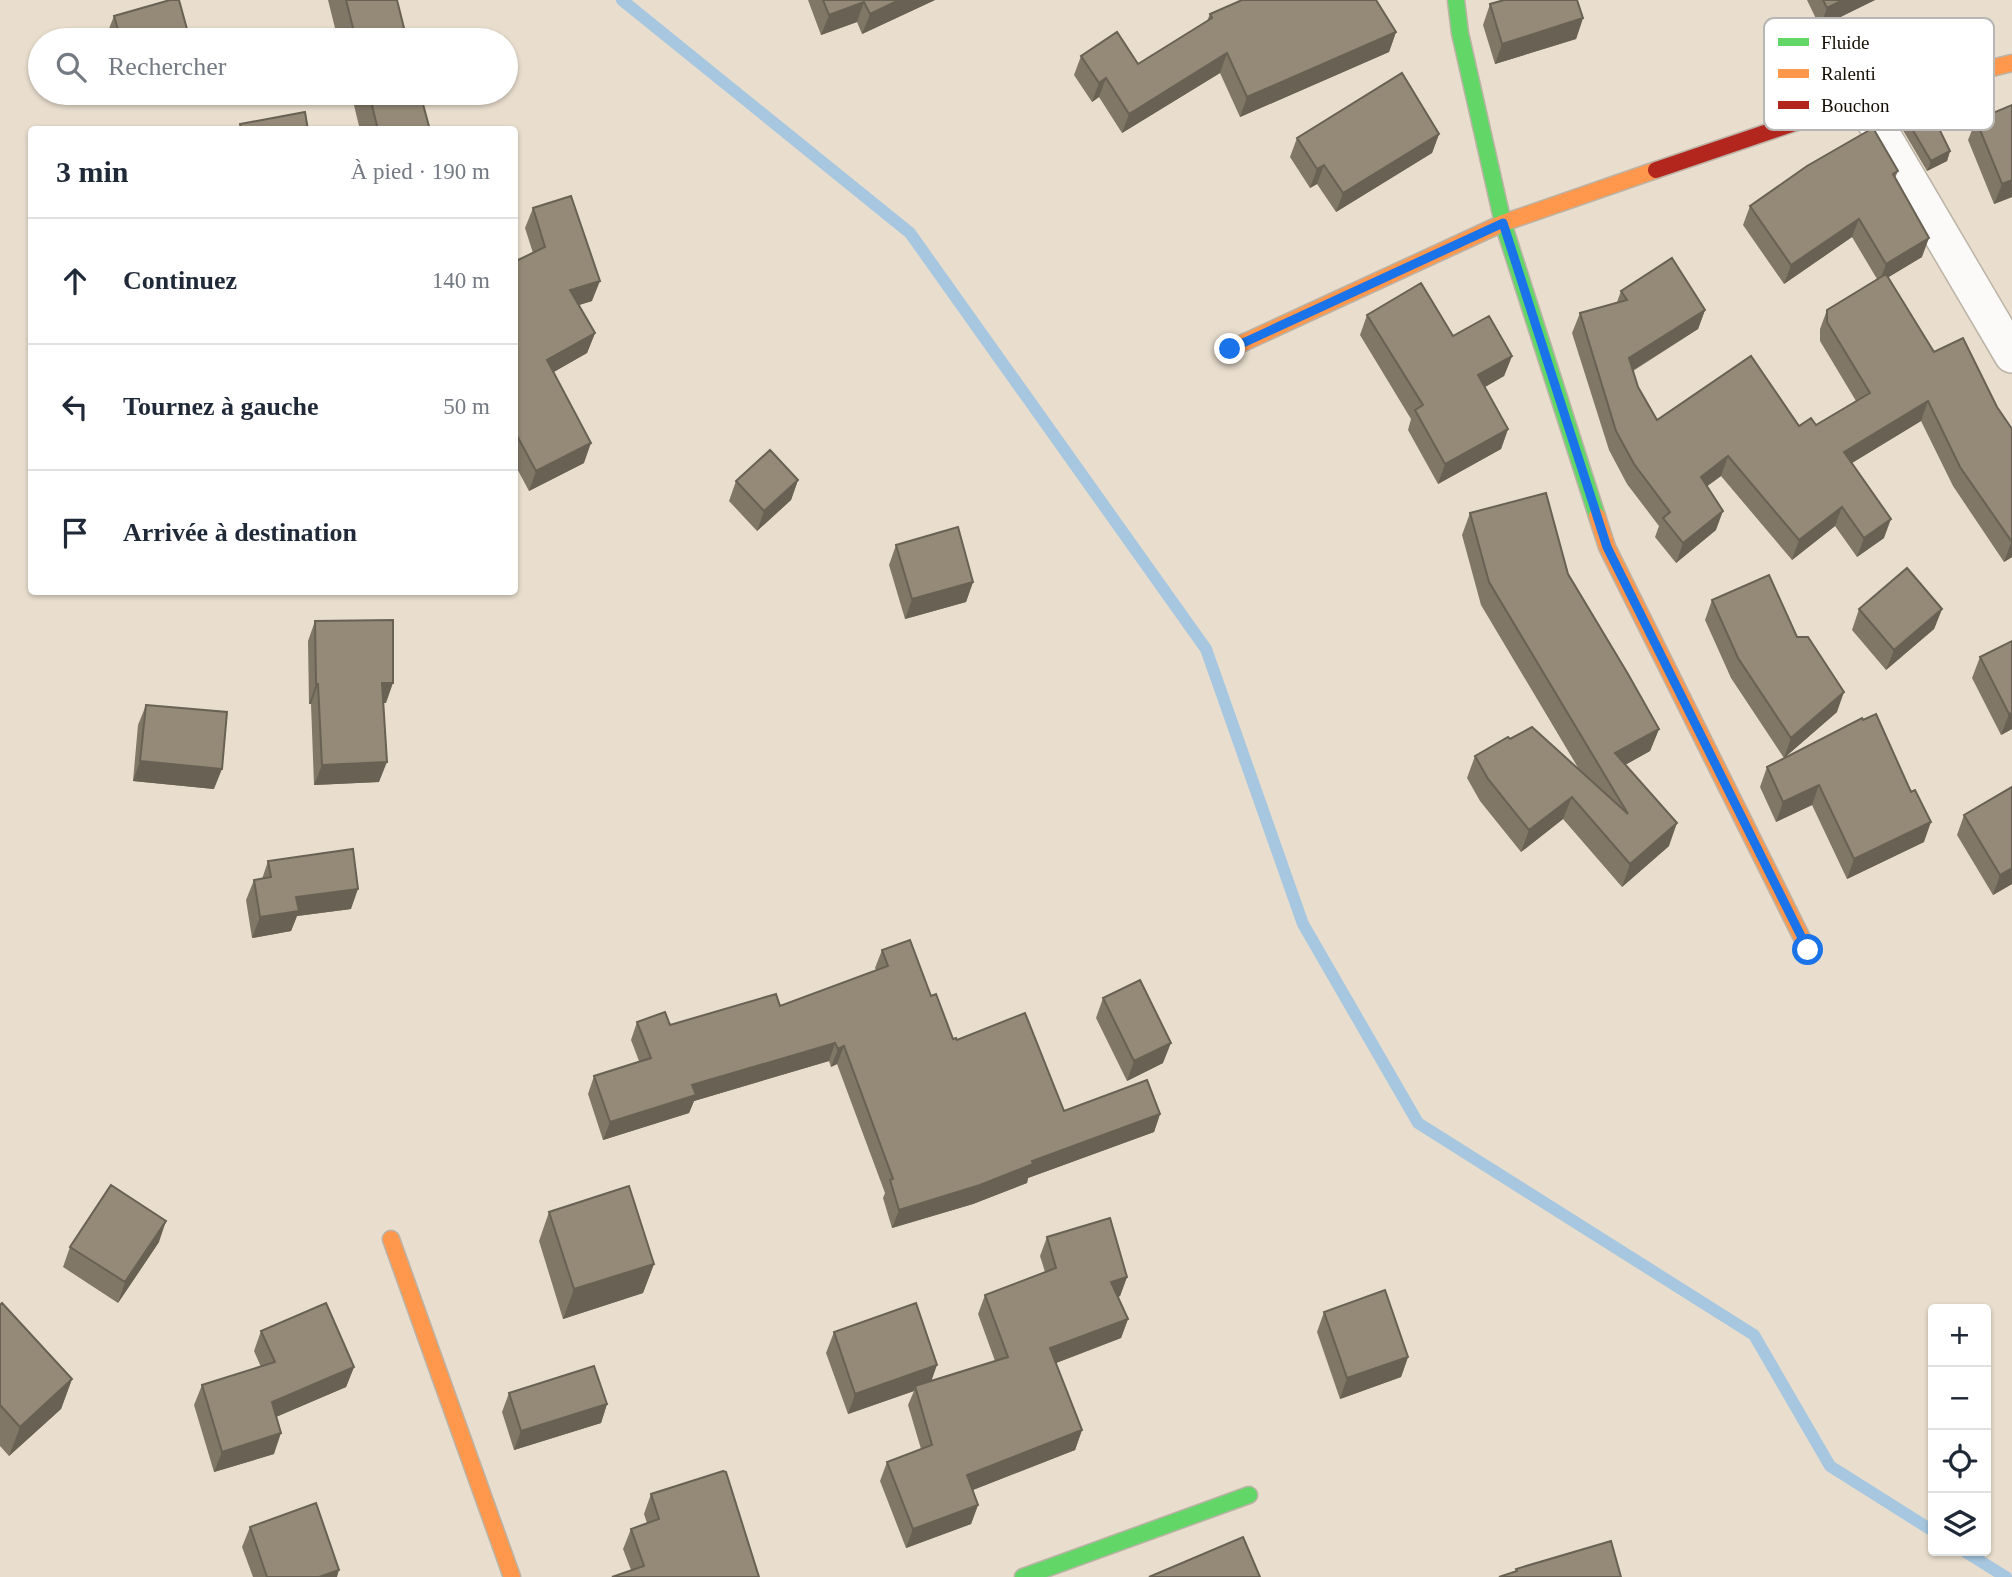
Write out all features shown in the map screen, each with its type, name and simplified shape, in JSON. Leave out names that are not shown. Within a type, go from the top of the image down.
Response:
[{"type":"street","points":[[1457,0],[1460,33],[1503,223],[1607,547],[1808,950]]},
{"type":"street","points":[[1994,67],[2012,62]]},
{"type":"street","points":[[1230,349],[1503,223],[1774,130]]},
{"type":"street","points":[[1880,130],[2012,355]]},
{"type":"street","points":[[391,1239],[512,1577]]},
{"type":"street","points":[[1023,1577],[1249,1495]]},
{"type":"building","points":[[170,0],[179,0],[187,28],[118,28],[114,16]]},
{"type":"building","points":[[346,0],[397,0],[404,28],[353,28]]},
{"type":"building","points":[[823,0],[899,0],[870,14],[864,2],[829,15]]},
{"type":"building","points":[[1242,0],[1376,0],[1396,32],[1247,97],[1227,53],[1129,114],[1106,78],[1099,83],[1081,56],[1117,32],[1138,64],[1212,18],[1210,14]]},
{"type":"building","points":[[1504,0],[1577,0],[1583,18],[1502,44],[1490,4]]},
{"type":"building","points":[[1823,0],[1843,0],[1827,8]]},
{"type":"building","points":[[1402,73],[1439,134],[1343,193],[1324,165],[1317,169],[1297,138]]},
{"type":"building","points":[[372,105],[423,105],[429,126],[377,126]]},
{"type":"building","points":[[2012,105],[2012,180],[2002,184],[1980,130],[1994,130],[1994,112]]},
{"type":"building","points":[[305,112],[307,126],[240,126]]},
{"type":"building","points":[[1870,130],[1874,130],[1898,171],[1893,174],[1929,238],[1886,264],[1859,219],[1791,265],[1750,206],[1807,166]]},
{"type":"building","points":[[1913,130],[1940,130],[1950,151],[1931,161]]},
{"type":"building","points":[[571,196],[600,281],[570,290],[595,333],[547,360],[591,443],[536,471],[518,437],[518,260],[545,247],[533,208]]},
{"type":"building","points":[[1672,258],[1705,310],[1629,358],[1638,387],[1657,420],[1751,356],[1799,426],[1811,418],[1816,425],[1870,393],[1827,322],[1827,310],[1886,274],[1934,352],[1963,338],[1997,407],[2012,429],[2012,542],[1960,467],[1928,401],[1844,452],[1891,519],[1864,538],[1842,507],[1799,540],[1728,456],[1701,477],[1723,511],[1683,543],[1663,518],[1670,512],[1634,464],[1616,431],[1580,313],[1627,300],[1621,291]]},
{"type":"building","points":[[1421,283],[1453,336],[1489,316],[1512,356],[1478,375],[1508,429],[1445,464],[1415,410],[1423,405],[1367,315]]},
{"type":"building","points":[[770,450],[798,480],[764,511],[736,481]]},
{"type":"building","points":[[1546,493],[1568,574],[1659,729],[1615,753],[1677,823],[1630,864],[1572,797],[1529,830],[1488,779],[1475,756],[1532,727],[1628,814],[1489,582],[1470,513]]},
{"type":"building","points":[[958,527],[973,582],[912,599],[896,545]]},
{"type":"building","points":[[1907,568],[1942,609],[1894,650],[1859,609]]},
{"type":"building","points":[[1769,575],[1797,637],[1808,637],[1844,692],[1791,738],[1738,658],[1712,600]]},
{"type":"building","points":[[393,620],[393,683],[382,683],[387,762],[322,765],[315,621]]},
{"type":"building","points":[[2012,641],[2012,713],[2009,714],[1980,657]]},
{"type":"building","points":[[146,705],[227,712],[222,769],[140,761]]},
{"type":"building","points":[[1876,714],[1911,792],[1915,790],[1931,822],[1854,859],[1819,785],[1783,802],[1767,767],[1862,718],[1863,720]]},
{"type":"building","points":[[2012,787],[2012,868],[2000,875],[1964,815]]},
{"type":"building","points":[[353,849],[358,889],[296,897],[299,911],[260,917],[254,880],[271,877],[268,861]]},
{"type":"building","points":[[910,940],[931,996],[936,994],[953,1039],[957,1040],[1025,1013],[1064,1111],[1147,1080],[1160,1114],[1032,1161],[1033,1164],[980,1185],[899,1210],[890,1180],[893,1179],[844,1046],[838,1049],[835,1043],[692,1085],[696,1095],[610,1122],[594,1076],[651,1058],[637,1022],[665,1012],[670,1025],[776,994],[780,1006],[888,966],[882,950]]},
{"type":"building","points":[[1140,980],[1171,1043],[1134,1061],[1103,998]]},
{"type":"building","points":[[111,1185],[166,1221],[125,1282],[70,1247]]},
{"type":"building","points":[[629,1186],[654,1264],[574,1289],[549,1212]]},
{"type":"building","points":[[1110,1218],[1127,1277],[1111,1282],[1128,1319],[1050,1348],[1082,1430],[967,1475],[978,1505],[913,1529],[887,1462],[932,1445],[915,1386],[1008,1357],[985,1295],[1056,1268],[1047,1237]]},
{"type":"building","points":[[1385,1290],[1408,1357],[1347,1378],[1324,1312]]},
{"type":"building","points":[[2,1303],[72,1379],[20,1427],[0,1405]]},
{"type":"building","points":[[326,1303],[354,1367],[272,1402],[281,1433],[222,1452],[202,1385],[275,1362],[261,1331]]},
{"type":"building","points":[[916,1303],[937,1365],[855,1394],[834,1332]]},
{"type":"building","points":[[594,1366],[607,1404],[521,1431],[509,1393]]},
{"type":"building","points":[[726,1472],[759,1577],[612,1577],[644,1566],[631,1529],[659,1519],[651,1494]]},
{"type":"building","points":[[316,1503],[339,1570],[319,1577],[267,1577],[250,1527]]},
{"type":"building","points":[[1243,1537],[1260,1577],[1149,1577]]},
{"type":"building","points":[[1611,1541],[1621,1577],[1499,1577],[1517,1571],[1516,1569]]},
{"type":"waterway","points":[[622,0],[910,233],[1206,649],[1303,924],[1418,1123],[1754,1335],[1830,1466],[1928,1528]]},
{"type":"waterway","points":[[1972,1556],[2006,1577]]},
{"type":"traffic: fast","points":[[1456,0],[1460,33],[1503,223],[1597,516]]},
{"type":"traffic: fast","points":[[1023,1577],[1249,1495]]},
{"type":"traffic: slow","points":[[1994,67],[2012,63]]},
{"type":"traffic: slow","points":[[1230,349],[1503,223],[1656,170]]},
{"type":"traffic: slow","points":[[1597,516],[1607,547],[1808,950]]},
{"type":"traffic: slow","points":[[391,1239],[512,1577]]},
{"type":"traffic: jam","points":[[1656,170],[1774,130]]},
{"type":"route","points":[[1230,349],[1503,223],[1607,547],[1808,950]]}]
